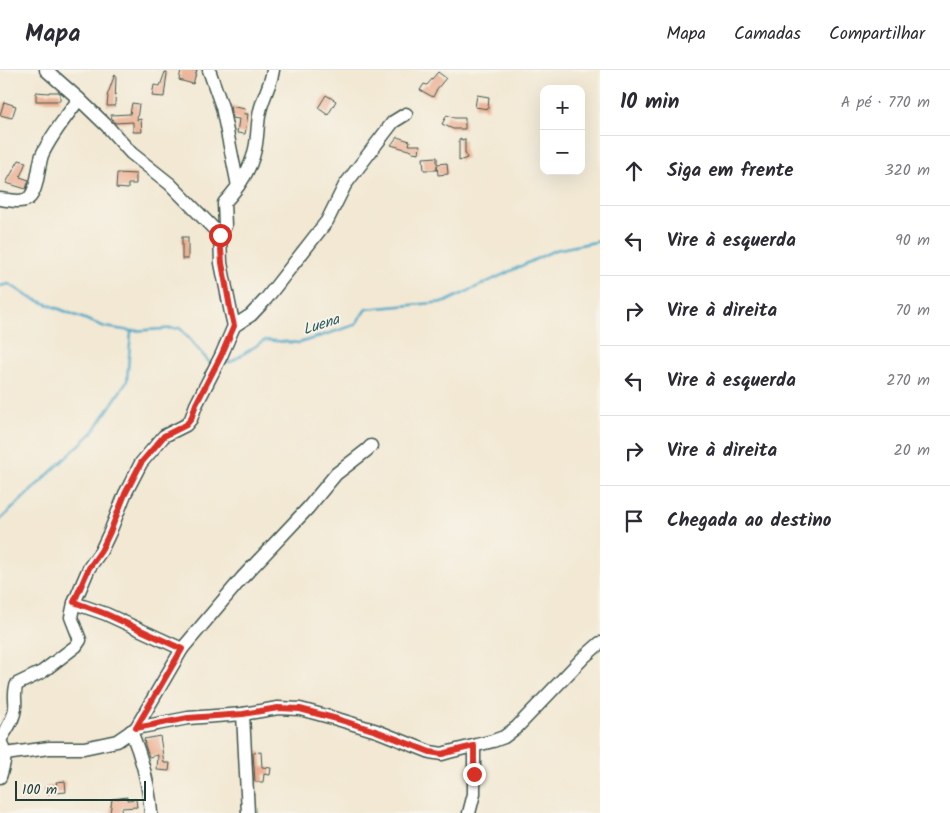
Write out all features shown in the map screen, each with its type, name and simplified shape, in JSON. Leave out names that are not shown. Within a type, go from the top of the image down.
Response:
[{"type":"street","points":[[46,70],[107,126],[131,153],[170,184],[220,235]]},
{"type":"street","points":[[208,70],[222,107],[238,186]]},
{"type":"street","points":[[234,326],[222,263],[220,235],[225,226],[224,203],[238,186],[250,165],[255,149],[259,112],[273,70]]},
{"type":"street","points":[[0,199],[26,200],[31,196],[42,157],[51,138],[79,99]]},
{"type":"street","points":[[0,777],[5,754],[0,740],[12,720],[15,708],[14,690],[17,684],[42,672],[76,646],[80,640],[71,617],[74,602],[89,568],[101,551],[125,494],[141,463],[164,436],[186,425],[191,419],[196,404],[234,326],[251,315],[266,299],[327,221],[345,185],[393,122],[406,114]]},
{"type":"street","points":[[151,813],[144,765],[134,729],[182,649],[242,578],[308,508],[336,474],[371,446]]},
{"type":"street","points":[[74,602],[106,614],[182,649]]},
{"type":"street","points":[[5,754],[49,748],[84,748],[117,741],[134,729],[188,718],[243,714],[278,708],[300,709],[337,719],[376,731],[430,752],[442,754],[504,737],[517,727],[600,642]]},
{"type":"street","points":[[243,714],[248,813]]},
{"type":"street","points":[[469,813],[474,794],[474,746]]},
{"type":"building","points":[[181,70],[197,70],[193,84],[179,80]]},
{"type":"building","points":[[165,72],[167,73],[164,97],[152,96],[154,85],[160,86]]},
{"type":"building","points":[[438,72],[446,78],[433,97],[420,90]]},
{"type":"building","points":[[115,74],[115,106],[107,106],[107,96]]},
{"type":"building","points":[[36,92],[59,92],[60,101],[36,101]]},
{"type":"building","points":[[326,95],[336,101],[328,115],[318,108]]},
{"type":"building","points":[[477,95],[489,97],[488,109],[475,107]]},
{"type":"building","points":[[4,102],[16,106],[12,118],[0,115]]},
{"type":"building","points":[[132,103],[139,104],[137,120],[141,119],[142,132],[133,132],[133,122],[115,123],[112,119],[111,115],[130,114]]},
{"type":"building","points":[[230,106],[245,109],[244,114],[248,114],[245,134],[237,133],[239,119],[232,118]]},
{"type":"building","points":[[447,115],[454,118],[465,118],[465,129],[453,129],[442,124]]},
{"type":"building","points":[[397,137],[410,141],[409,145],[420,145],[419,153],[391,145]]},
{"type":"building","points":[[461,138],[461,140],[465,139],[467,158],[459,161],[459,139]]},
{"type":"building","points":[[437,157],[437,164],[447,163],[448,174],[438,175],[437,165],[437,170],[424,170],[423,158]]},
{"type":"building","points":[[19,160],[26,162],[20,177],[29,180],[26,189],[6,183]]},
{"type":"building","points":[[117,173],[136,174],[136,184],[128,184],[128,189],[116,188]]},
{"type":"building","points":[[182,237],[188,237],[188,259],[182,259]]},
{"type":"building","points":[[160,736],[164,763],[170,763],[169,771],[157,770],[158,755],[149,757],[145,745],[144,739]]},
{"type":"building","points":[[261,752],[262,767],[271,768],[270,775],[264,774],[263,782],[255,782],[253,753]]},
{"type":"building","points":[[65,781],[66,792],[46,794],[45,787],[57,785],[56,782]]},
{"type":"building","points":[[127,797],[127,800],[136,799],[137,807],[122,808],[121,813],[110,813],[112,799]]},
{"type":"waterway","name":"Luena","points":[[223,362],[231,362],[265,340],[299,343],[355,325],[366,309],[445,302],[555,250],[600,241]]},
{"type":"waterway","name":"Luena","points":[[0,286],[9,284],[29,297],[105,327],[131,331],[180,328],[212,363]]},
{"type":"waterway","points":[[0,520],[93,432],[127,381],[131,332]]},
{"type":"route","points":[[220,235],[222,263],[234,326],[196,404],[191,419],[186,425],[164,436],[141,463],[125,494],[101,551],[89,568],[74,602],[106,614],[182,649],[136,728],[188,718],[243,714],[278,708],[300,709],[376,731],[430,752],[442,754],[474,746],[474,774]]}]
